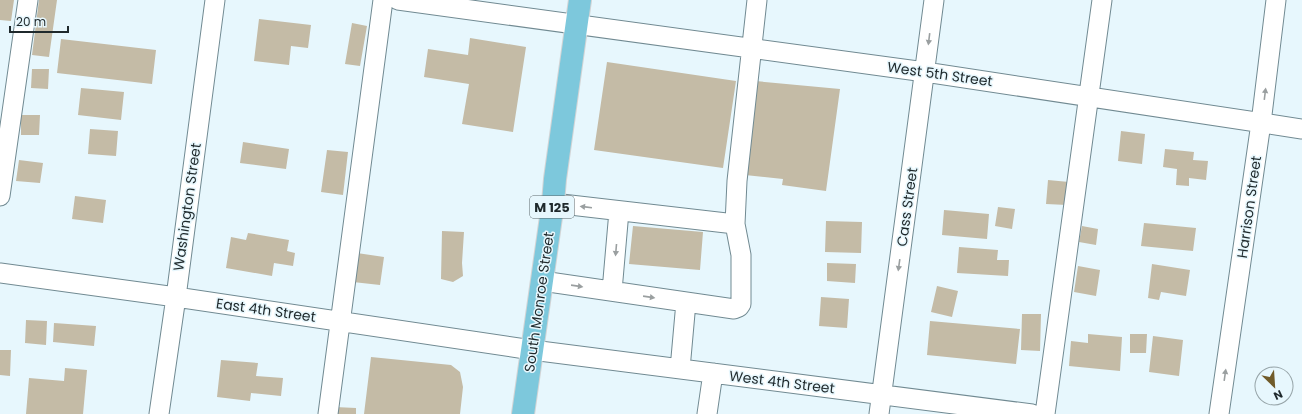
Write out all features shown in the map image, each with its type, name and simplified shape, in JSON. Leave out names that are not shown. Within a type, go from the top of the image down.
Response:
[{"type":"main road","name":"South Monroe Street","points":[[523,414],[580,0]]},
{"type":"street","points":[[0,196],[28,0]]},
{"type":"street","name":"Washington Street","points":[[159,414],[215,0]]},
{"type":"street","points":[[328,414],[383,0]]},
{"type":"street","name":"West 5th Street","points":[[398,0],[925,72],[1302,129]]},
{"type":"street","points":[[542,282],[734,309],[742,304],[741,255],[735,224],[737,181],[757,0]]},
{"type":"street","name":"Cass Street","points":[[879,414],[934,0]]},
{"type":"street","points":[[1045,414],[1102,0]]},
{"type":"street","name":"Harrison Street","points":[[1220,414],[1261,123],[1276,0]]},
{"type":"street","points":[[553,203],[735,224]]},
{"type":"street","points":[[612,291],[619,211]]},
{"type":"street","name":"East 4th Street","points":[[0,273],[176,297],[532,350]]},
{"type":"street","points":[[680,369],[686,302]]},
{"type":"street","name":"West 4th Street","points":[[532,350],[1032,414]]},
{"type":"street","points":[[707,414],[713,373]]},
{"type":"building","points":[[0,0],[14,0],[11,21],[0,20]]},
{"type":"building","points":[[39,0],[57,0],[49,57],[32,55]]},
{"type":"building","points":[[259,19],[311,25],[308,48],[291,46],[289,65],[254,61]]},
{"type":"building","points":[[352,23],[367,26],[360,66],[345,64]]},
{"type":"building","points":[[470,38],[526,47],[513,132],[462,124],[469,84],[424,77],[428,49],[468,55]]},
{"type":"building","points":[[61,39],[156,50],[152,84],[57,73]]},
{"type":"building","points":[[607,62],[736,81],[723,168],[594,150]]},
{"type":"building","points":[[32,69],[49,69],[48,89],[31,88]]},
{"type":"building","points":[[755,81],[840,89],[826,191],[782,185],[783,179],[745,175]]},
{"type":"building","points":[[81,88],[124,92],[121,120],[78,115]]},
{"type":"building","points":[[21,115],[40,115],[39,135],[21,135]]},
{"type":"building","points":[[90,129],[118,131],[116,156],[88,154]]},
{"type":"building","points":[[1121,131],[1145,134],[1142,164],[1118,161]]},
{"type":"building","points":[[243,142],[289,149],[286,169],[240,163]]},
{"type":"building","points":[[1165,149],[1194,152],[1193,160],[1208,161],[1206,180],[1189,178],[1189,186],[1176,185],[1177,169],[1163,167]]},
{"type":"building","points":[[327,150],[348,152],[343,195],[321,192]]},
{"type":"building","points":[[19,160],[43,163],[40,183],[16,181]]},
{"type":"building","points":[[1048,180],[1069,182],[1067,205],[1046,204]]},
{"type":"building","points":[[75,196],[106,200],[103,223],[72,219]]},
{"type":"building","points":[[998,207],[1015,209],[1012,229],[995,226]]},
{"type":"building","points":[[944,210],[989,214],[987,239],[942,235]]},
{"type":"building","points":[[826,221],[862,222],[861,253],[825,252]]},
{"type":"building","points":[[1144,223],[1196,228],[1193,251],[1141,246]]},
{"type":"building","points":[[633,226],[703,232],[700,270],[629,264]]},
{"type":"building","points":[[1082,226],[1098,229],[1096,245],[1079,242]]},
{"type":"building","points":[[442,231],[464,232],[462,263],[463,276],[453,282],[441,279]]},
{"type":"building","points":[[248,233],[289,240],[287,251],[295,253],[293,266],[274,263],[272,276],[226,268],[231,237],[246,240]]},
{"type":"building","points":[[959,247],[998,250],[997,260],[1009,260],[1008,276],[957,273]]},
{"type":"building","points":[[357,253],[384,257],[380,285],[353,282]]},
{"type":"building","points":[[827,263],[856,264],[855,283],[827,281]]},
{"type":"building","points":[[1152,264],[1190,270],[1186,296],[1161,292],[1159,300],[1148,298]]},
{"type":"building","points":[[1078,266],[1100,270],[1096,296],[1074,292]]},
{"type":"building","points":[[937,286],[958,291],[952,317],[931,312]]},
{"type":"building","points":[[821,297],[849,299],[847,328],[819,326]]},
{"type":"building","points":[[1022,314],[1041,314],[1040,351],[1021,350]]},
{"type":"building","points":[[26,320],[47,321],[46,345],[25,343]]},
{"type":"building","points":[[930,321],[1020,329],[1016,364],[927,355]]},
{"type":"building","points":[[54,323],[96,326],[94,346],[53,342]]},
{"type":"building","points":[[1088,334],[1122,337],[1120,371],[1069,366],[1071,341],[1088,343]]},
{"type":"building","points":[[1130,334],[1147,334],[1146,353],[1130,353]]},
{"type":"building","points":[[1153,336],[1183,340],[1179,376],[1149,372]]},
{"type":"building","points":[[0,350],[11,350],[10,376],[0,375]]},
{"type":"building","points":[[371,357],[451,365],[460,372],[463,387],[460,414],[364,414]]},
{"type":"building","points":[[221,360],[258,363],[256,376],[283,378],[281,396],[251,393],[250,401],[217,397]]},
{"type":"building","points":[[65,368],[87,370],[83,414],[26,414],[29,378],[64,381]]},
{"type":"building","points":[[335,407],[356,408],[356,414],[334,414]]}]
